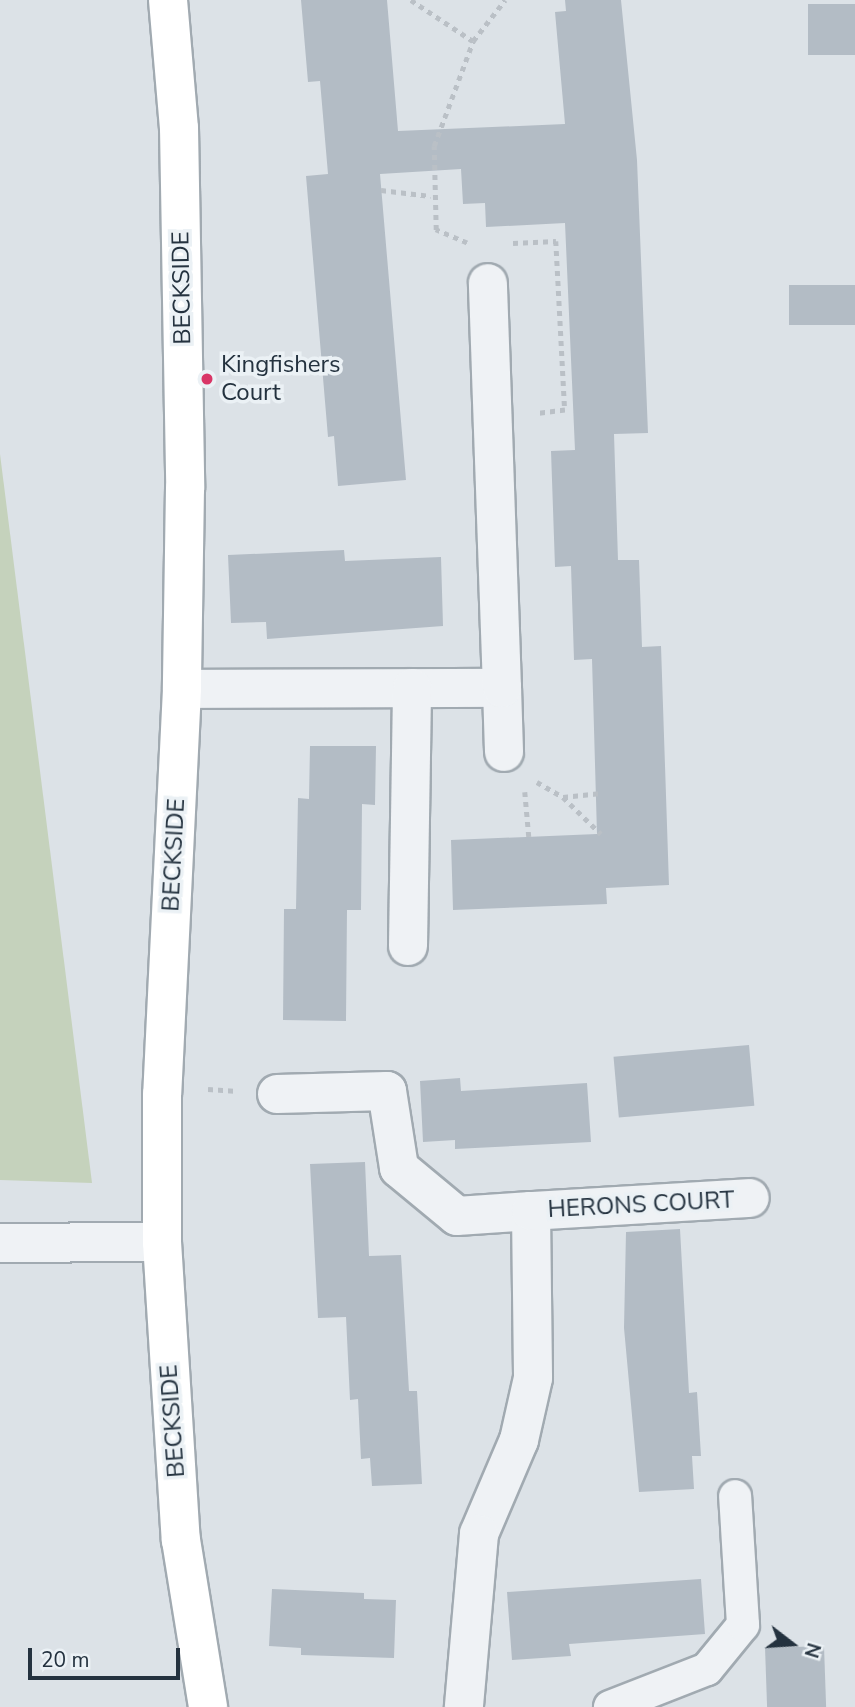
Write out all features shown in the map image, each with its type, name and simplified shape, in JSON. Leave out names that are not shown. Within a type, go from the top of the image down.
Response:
[{"type":"street","name":"BECKSIDE","points":[[168,0],[179,128],[185,488],[182,688],[162,1094],[162,1242],[181,1539],[208,1707]]},
{"type":"street","points":[[488,283],[502,688],[513,763]]},
{"type":"street","points":[[182,688],[502,688]]},
{"type":"street","points":[[408,946],[412,688]]},
{"type":"street","name":"HERONS COURT","points":[[277,1094],[387,1091],[399,1168],[457,1216],[750,1198]]},
{"type":"street","name":"HERONS COURT","points":[[464,1707],[479,1534],[519,1440],[533,1378],[531,1211]]},
{"type":"street","points":[[0,1243],[162,1242]]},
{"type":"lane","points":[[610,1707],[707,1669],[743,1625],[735,1496]]},
{"type":"path","points":[[411,0],[473,41]]},
{"type":"path","points":[[494,441],[522,436],[540,411],[565,410],[556,241],[468,244],[436,230],[431,196],[434,146],[473,41],[505,0]]},
{"type":"path","points":[[381,190],[431,196]]},
{"type":"path","points":[[487,244],[488,283]]},
{"type":"path","points":[[513,763],[563,797],[601,834]]},
{"type":"path","points":[[513,763],[529,837]]},
{"type":"path","points":[[563,797],[599,793]]},
{"type":"path","points":[[162,1094],[198,1089],[277,1094]]},
{"type":"green space","points":[[0,454],[92,1183],[0,1180]]},
{"type":"building","points":[[301,0],[387,0],[398,131],[565,124],[555,12],[566,11],[565,0],[621,0],[637,160],[648,433],[614,434],[618,560],[639,560],[642,647],[661,646],[669,885],[606,888],[607,904],[453,910],[451,840],[597,834],[592,659],[574,660],[571,566],[555,567],[551,451],[575,450],[565,223],[486,227],[485,203],[463,204],[461,169],[380,174],[406,480],[338,486],[334,436],[328,437],[306,176],[328,174],[320,81],[308,82]]},
{"type":"building","points":[[808,4],[855,4],[855,55],[808,55]]},
{"type":"building","points":[[789,285],[855,285],[855,325],[789,325]]},
{"type":"building","points":[[344,550],[345,561],[441,557],[443,626],[267,639],[266,622],[231,623],[228,555]]},
{"type":"building","points":[[310,746],[376,746],[375,805],[362,804],[361,910],[347,910],[346,1021],[283,1020],[284,909],[296,909],[298,798],[309,799]]},
{"type":"building","points":[[749,1045],[754,1106],[619,1118],[614,1057]]},
{"type":"building","points":[[460,1078],[461,1091],[587,1083],[591,1142],[455,1149],[455,1140],[423,1142],[420,1081]]},
{"type":"building","points":[[365,1162],[369,1256],[401,1255],[409,1391],[417,1391],[422,1484],[372,1486],[370,1458],[361,1459],[358,1399],[350,1400],[346,1317],[318,1318],[310,1164]]},
{"type":"building","points":[[680,1229],[689,1393],[697,1392],[701,1456],[692,1456],[694,1489],[639,1492],[624,1328],[626,1232]]},
{"type":"building","points":[[701,1579],[705,1634],[569,1644],[571,1656],[512,1660],[507,1592]]},
{"type":"building","points":[[272,1589],[364,1593],[364,1599],[396,1600],[394,1658],[301,1655],[301,1648],[269,1646]]},
{"type":"building","points":[[824,1646],[826,1707],[767,1707],[765,1648]]},
{"type":"place","name":"Kingfishers Court","points":[[207,379]]}]
